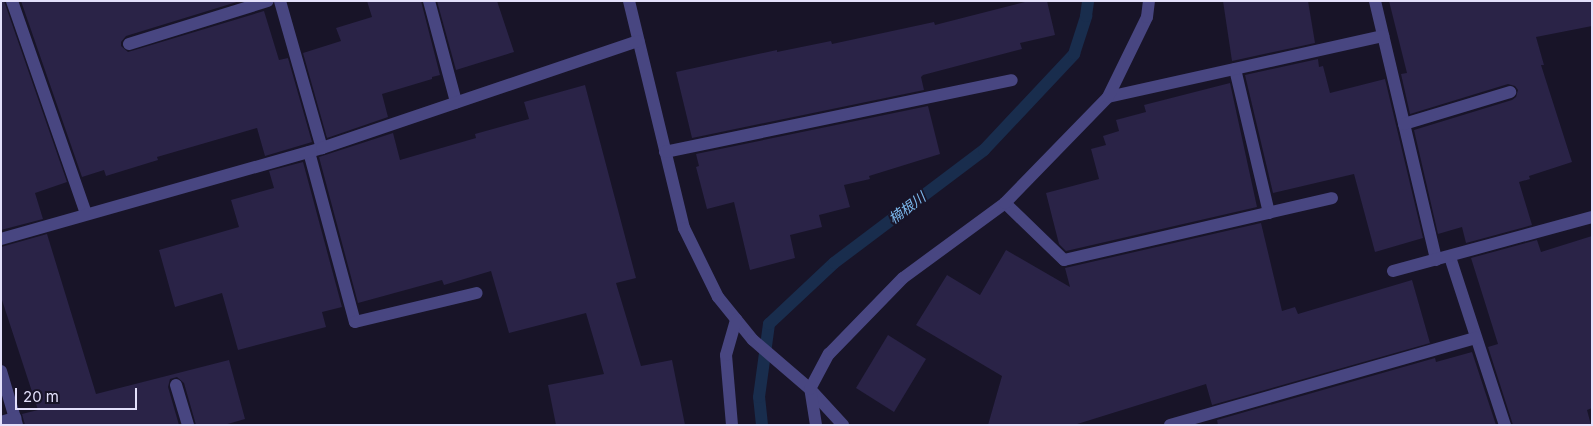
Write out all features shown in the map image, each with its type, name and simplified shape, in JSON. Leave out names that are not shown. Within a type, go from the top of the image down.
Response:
[{"type":"street","points":[[12,1],[86,214]]},
{"type":"street","points":[[129,44],[268,1]]},
{"type":"street","points":[[280,1],[322,148]]},
{"type":"street","points":[[429,1],[456,102]]},
{"type":"street","points":[[629,1],[684,228],[718,297],[752,340],[810,389],[843,425]]},
{"type":"street","points":[[816,425],[810,389],[829,354],[903,278],[1005,203],[1108,97],[1147,17],[1149,1]]},
{"type":"street","points":[[1375,1],[1436,260]]},
{"type":"street","points":[[1108,97],[1383,36]]},
{"type":"street","points":[[1,239],[322,148],[638,41]]},
{"type":"street","points":[[1235,68],[1269,213]]},
{"type":"street","points":[[665,152],[1012,80]]},
{"type":"street","points":[[1404,124],[1510,92]]},
{"type":"street","points":[[309,152],[355,322],[477,293]]},
{"type":"street","points":[[1005,203],[1064,260],[1332,198]]},
{"type":"street","points":[[1393,271],[1592,217]]},
{"type":"street","points":[[1450,257],[1505,425]]},
{"type":"street","points":[[732,425],[726,354],[736,320]]},
{"type":"street","points":[[1170,425],[1476,338]]},
{"type":"street","points":[[1,372],[16,421],[1,422]]},
{"type":"street","points":[[176,385],[188,425]]},
{"type":"building","points":[[1,1],[4,1],[67,182],[35,193],[43,219],[1,230]]},
{"type":"building","points":[[21,1],[240,1],[126,36],[121,42],[121,46],[128,52],[264,11],[279,60],[288,58],[312,142],[265,156],[257,128],[157,157],[158,160],[106,176],[104,170],[82,177]]},
{"type":"building","points":[[367,1],[421,1],[440,75],[382,94],[388,117],[327,138],[303,53],[341,41],[336,28],[372,17]]},
{"type":"building","points":[[437,1],[497,1],[514,52],[456,70]]},
{"type":"building","points":[[1029,1],[1047,1],[1055,35],[1020,43],[1022,49],[923,75],[921,77],[924,90],[692,138],[676,72],[777,50],[777,52],[831,41],[832,44],[934,22],[935,25]]},
{"type":"building","points":[[1223,1],[1308,1],[1315,43],[1232,61]]},
{"type":"building","points":[[1389,1],[1592,1],[1592,26],[1536,37],[1544,65],[1541,65],[1572,162],[1529,176],[1530,179],[1519,182],[1532,225],[1466,243],[1462,227],[1438,234],[1414,130],[1512,100],[1516,97],[1518,90],[1515,86],[1508,84],[1410,114],[1401,74],[1407,73]]},
{"type":"building","points":[[1318,59],[1319,67],[1323,66],[1330,93],[1385,79],[1423,238],[1375,252],[1354,174],[1273,193],[1245,75]]},
{"type":"building","points":[[1230,83],[1257,207],[1066,251],[1059,244],[1046,193],[1099,179],[1091,149],[1106,145],[1103,136],[1119,131],[1116,120],[1146,112],[1144,105]]},
{"type":"building","points":[[585,85],[636,278],[616,283],[641,366],[672,360],[685,425],[556,425],[548,385],[604,374],[586,313],[509,333],[491,271],[444,285],[442,280],[358,303],[319,157],[393,133],[400,160],[476,138],[475,134],[529,119],[524,102]]},
{"type":"building","points":[[928,106],[940,154],[869,176],[870,179],[844,185],[850,207],[819,215],[822,227],[790,235],[795,258],[750,270],[734,202],[707,209],[696,167],[699,166],[696,154]]},
{"type":"building","points":[[303,162],[342,307],[322,312],[326,327],[238,350],[222,293],[175,307],[159,250],[239,227],[231,200],[274,188],[269,171]]},
{"type":"building","points":[[1261,223],[1282,311],[1295,307],[1298,314],[1412,280],[1430,343],[1212,405],[1206,384],[1074,425],[988,425],[1002,376],[916,325],[947,275],[980,295],[1006,250],[1070,287],[1065,268]]},
{"type":"building","points":[[47,234],[96,394],[229,360],[245,419],[224,425],[196,425],[184,383],[177,377],[170,379],[168,387],[179,425],[25,425],[22,414],[38,410],[1,297],[1,247]]},
{"type":"building","points":[[1592,236],[1592,408],[1587,410],[1591,425],[1513,425],[1488,347],[1498,344],[1471,258],[1537,240],[1541,252]]},
{"type":"building","points":[[888,335],[926,359],[894,412],[856,388]]},
{"type":"building","points":[[1472,352],[1496,425],[1218,425],[1217,420],[1435,358],[1436,362]]},
{"type":"waterway","name":"楠根川","points":[[762,425],[759,397],[769,324],[834,263],[984,150],[1074,54],[1086,16],[1088,1]]}]
